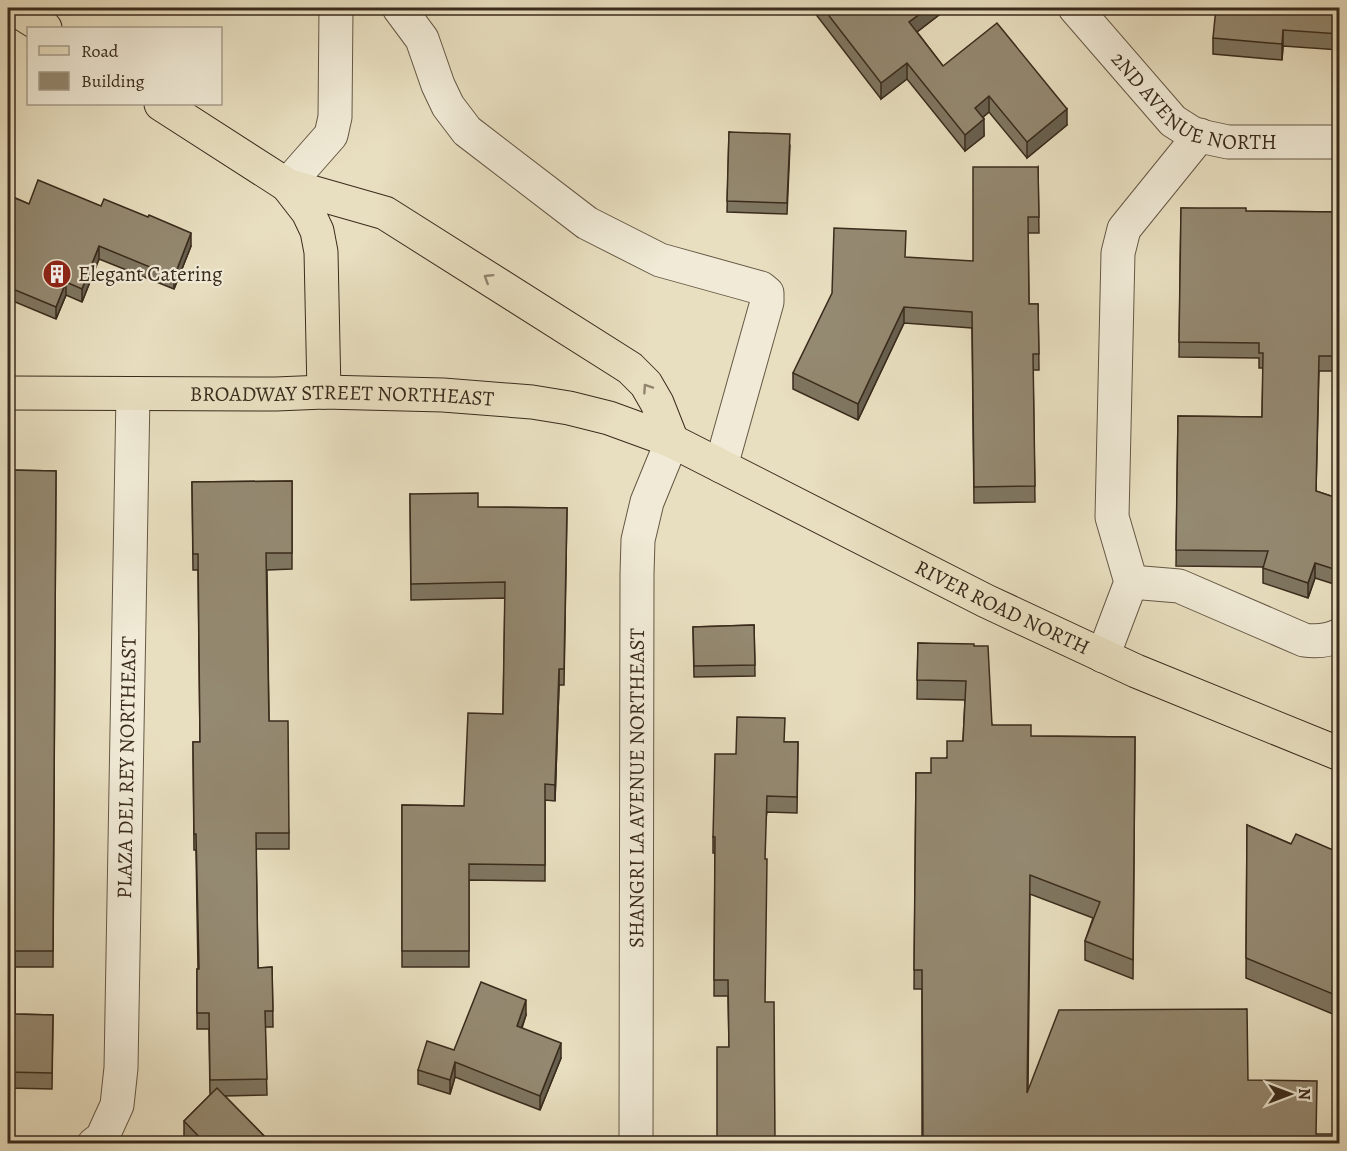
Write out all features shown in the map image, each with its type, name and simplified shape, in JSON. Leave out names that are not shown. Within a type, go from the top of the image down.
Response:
[{"type":"main road","points":[[14,8],[43,27]]},
{"type":"main road","points":[[163,105],[287,186],[385,213],[630,368],[646,384],[672,441]]},
{"type":"main road","points":[[287,186],[308,212],[317,231],[321,252],[324,392]]},
{"type":"main road","name":"BROADWAY STREET NORTHEAST","points":[[8,393],[276,394],[324,392],[532,402],[609,418],[672,441]]},
{"type":"main road","name":"RIVER ROAD NORTH","points":[[672,441],[987,601],[1103,656],[1340,754]]},
{"type":"street","points":[[287,186],[331,135],[336,117],[336,8]]},
{"type":"street","points":[[399,8],[422,39],[448,106],[467,131],[587,223],[660,260],[761,288],[767,293],[767,303],[721,466]]},
{"type":"street","name":"2ND AVENUE NORTH","points":[[1075,8],[1173,121],[1195,135],[1228,142],[1340,142]]},
{"type":"street","points":[[1103,656],[1131,582],[1112,517],[1118,253],[1124,229],[1200,135]]},
{"type":"street","name":"PLAZA DEL REY NORTHEAST","points":[[98,1141],[117,1105],[122,1068],[133,394]]},
{"type":"street","name":"SHANGRI LA AVENUE NORTHEAST","points":[[636,1143],[638,540],[647,502],[672,441]]},
{"type":"street","points":[[1131,582],[1179,586],[1304,640],[1326,640],[1340,635]]},
{"type":"building","points":[[823,8],[928,8],[909,22],[943,66],[997,23],[1067,109],[1027,142],[989,96],[975,108],[984,119],[965,135],[907,63],[881,83]]},
{"type":"building","points":[[1216,8],[1340,8],[1340,34],[1283,30],[1282,44],[1213,38]]},
{"type":"building","points":[[729,132],[790,134],[787,203],[727,201]]},
{"type":"building","points":[[973,167],[1038,167],[1039,217],[1028,217],[1029,304],[1038,304],[1039,354],[1033,354],[1035,486],[974,487],[972,312],[904,307],[858,404],[793,373],[832,293],[834,228],[906,231],[905,257],[973,261]]},
{"type":"building","points":[[38,180],[101,206],[104,199],[191,233],[174,277],[99,246],[82,289],[66,282],[56,307],[8,287],[8,195],[29,204]]},
{"type":"building","points":[[1181,208],[1340,212],[1340,356],[1319,356],[1316,491],[1340,499],[1340,571],[1315,563],[1308,583],[1263,568],[1268,551],[1176,550],[1178,416],[1262,417],[1263,353],[1259,353],[1259,343],[1179,342]]},
{"type":"building","points":[[8,470],[56,471],[53,951],[15,951],[15,1014],[53,1015],[52,1073],[8,1072]]},
{"type":"building","points":[[292,481],[292,553],[266,553],[269,721],[288,721],[289,833],[256,833],[258,968],[272,967],[273,1011],[265,1011],[267,1079],[210,1080],[209,1013],[197,1013],[197,969],[199,969],[193,742],[200,742],[198,554],[193,554],[192,482]]},
{"type":"building","points":[[478,493],[478,507],[567,508],[564,669],[559,669],[555,785],[545,784],[545,865],[469,864],[469,951],[402,951],[402,805],[464,806],[468,713],[503,714],[505,582],[411,584],[410,494]]},
{"type":"building","points":[[754,625],[755,665],[694,666],[693,627]]},
{"type":"building","points":[[918,643],[988,646],[992,725],[1031,725],[1031,736],[1135,737],[1133,960],[1085,941],[1100,902],[1030,875],[1027,1093],[1059,1010],[1247,1009],[1248,1080],[1317,1081],[1316,1134],[1340,1134],[1340,1143],[923,1143],[922,970],[914,970],[916,773],[931,773],[931,758],[947,758],[947,741],[963,741],[966,681],[917,680]]},
{"type":"building","points":[[737,717],[785,718],[784,742],[798,742],[797,797],[767,796],[765,1002],[774,1002],[775,1143],[717,1143],[717,1047],[729,1047],[728,980],[714,980],[715,754],[736,754]]},
{"type":"building","points":[[1247,825],[1291,844],[1296,834],[1340,853],[1340,997],[1246,958]]},
{"type":"building","points":[[481,982],[526,1000],[517,1026],[561,1043],[540,1096],[455,1062],[450,1080],[418,1070],[427,1041],[454,1050]]},
{"type":"building","points":[[217,1088],[271,1143],[205,1143],[184,1121]]},
{"type":"place","name":"Elegant Catering","points":[[57,274]]}]
